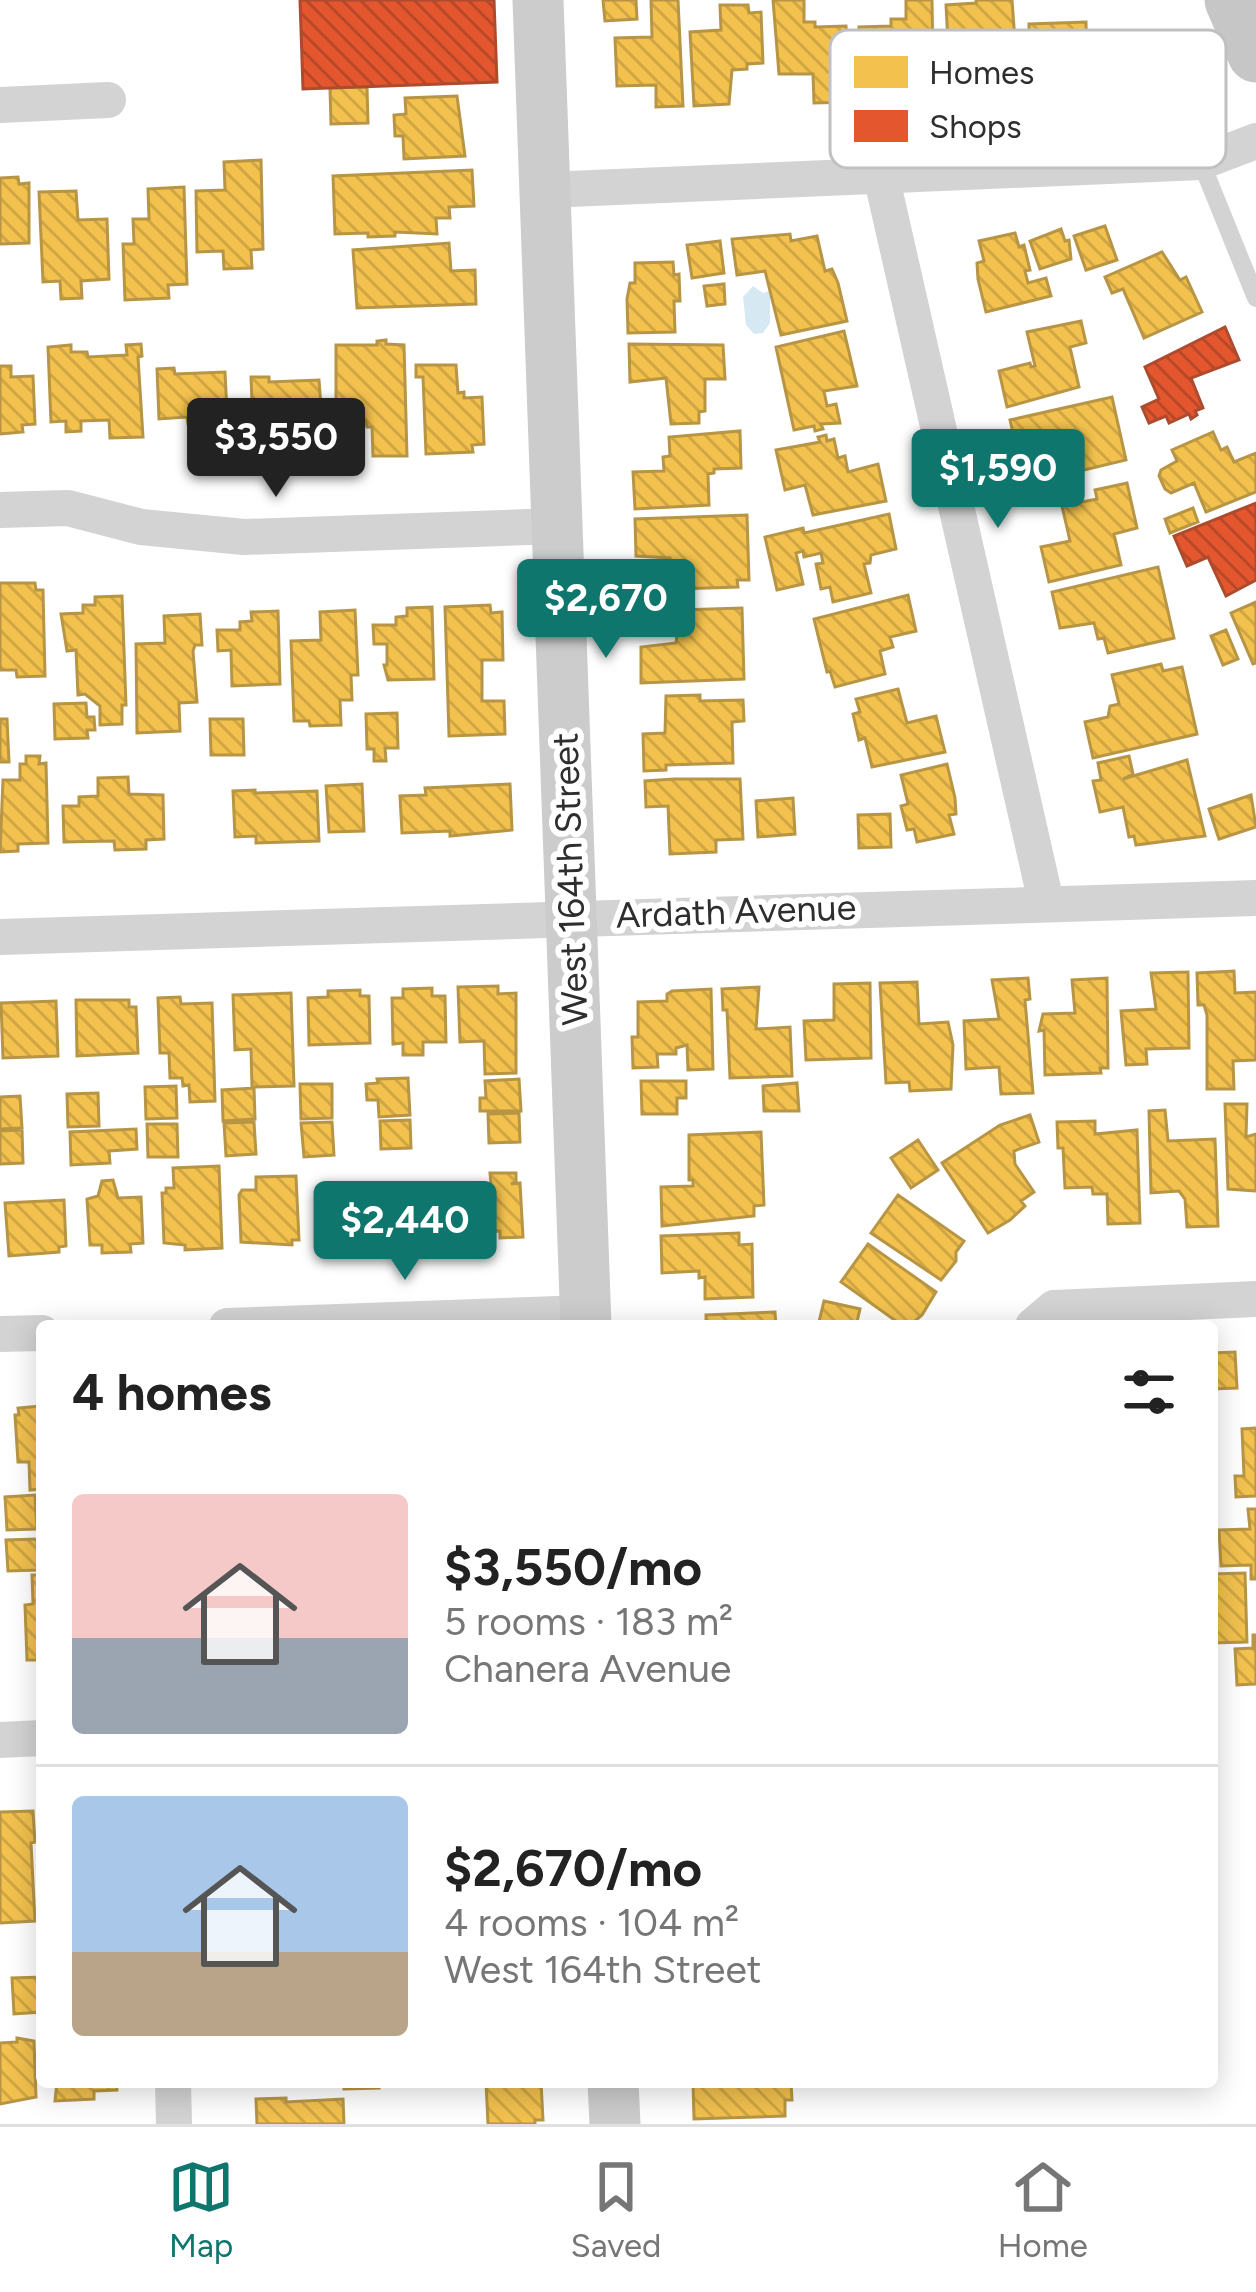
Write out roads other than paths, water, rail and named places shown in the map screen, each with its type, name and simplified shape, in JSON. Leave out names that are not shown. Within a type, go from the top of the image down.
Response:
[{"type":"street","name":"West 164th Street","points":[[538,0],[586,1319]]},
{"type":"street","points":[[0,105],[108,100]]},
{"type":"street","points":[[1226,153],[1256,141]]},
{"type":"street","points":[[545,190],[1064,168]]},
{"type":"street","points":[[880,176],[1046,902]]},
{"type":"street","points":[[0,511],[68,508],[141,527],[244,538],[557,526]]},
{"type":"street","name":"Ardath Avenue","points":[[0,937],[1256,898]]},
{"type":"street","points":[[1041,1320],[1054,1308],[1256,1299]]},
{"type":"street","points":[[535,1320],[586,1319]]},
{"type":"street","points":[[0,1334],[36,1333]]},
{"type":"street","points":[[0,1740],[36,1738]]},
{"type":"street","points":[[173,2088],[174,2124]]},
{"type":"street","points":[[613,2088],[614,2124]]},
{"type":"lane","points":[[1204,168],[1256,298]]}]
